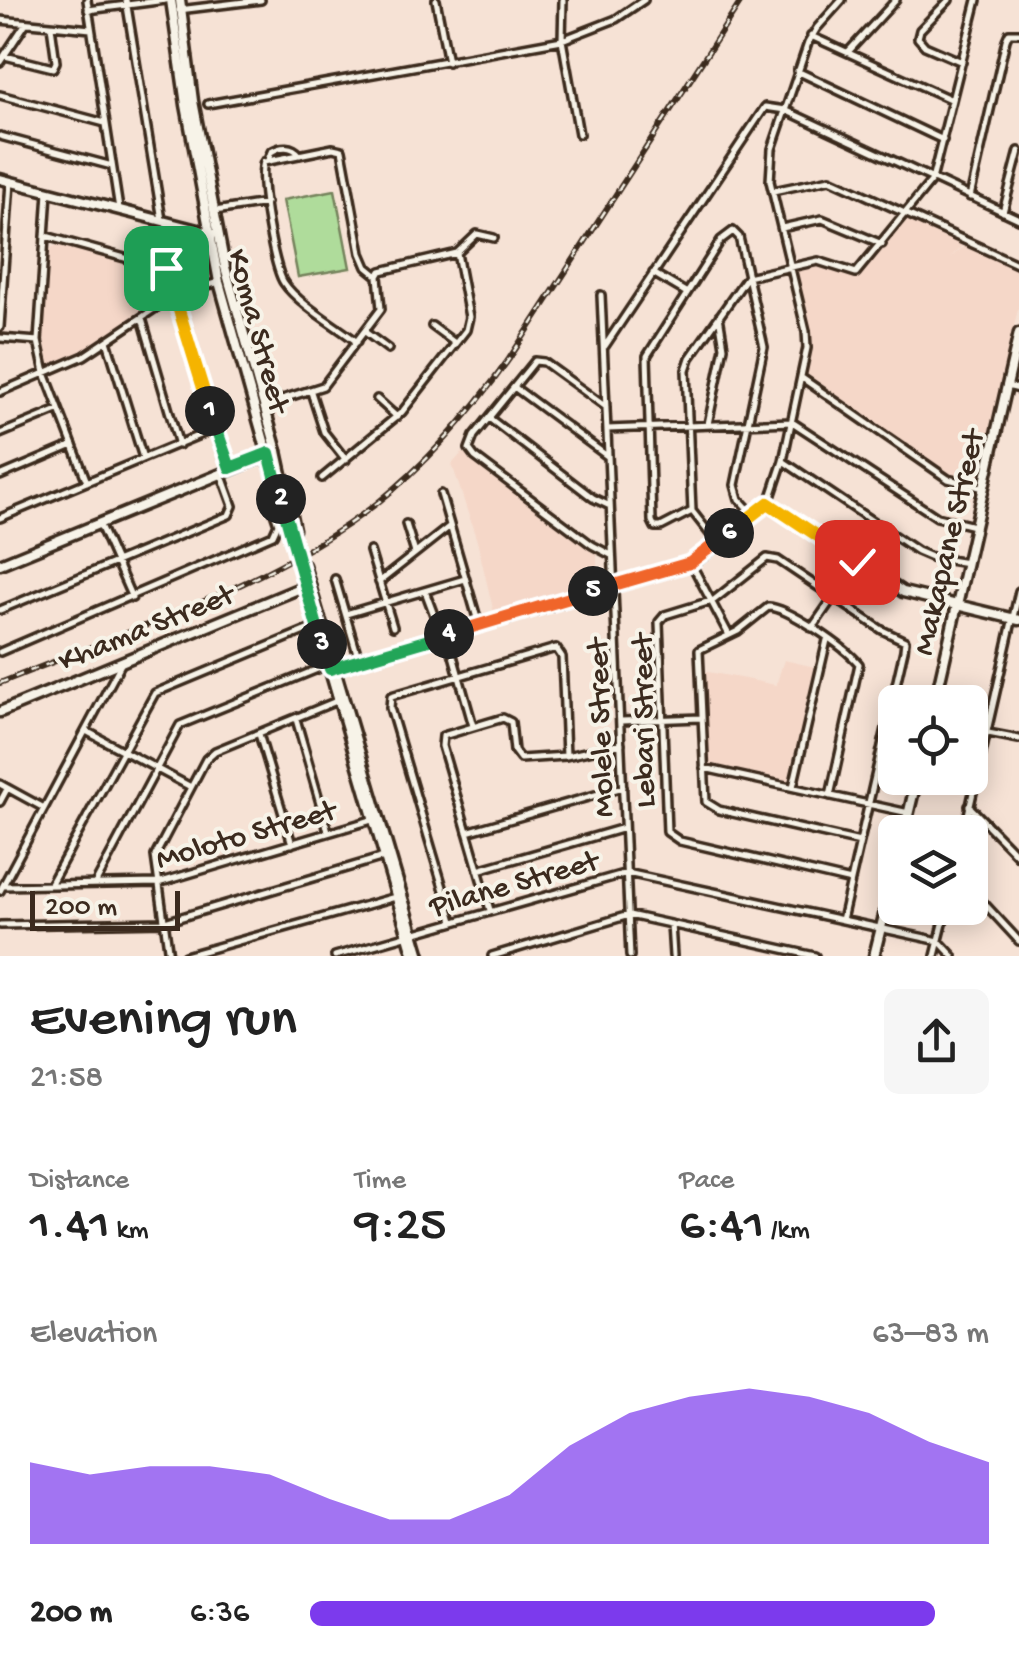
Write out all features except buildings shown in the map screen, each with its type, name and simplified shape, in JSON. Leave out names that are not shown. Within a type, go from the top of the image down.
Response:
[{"type":"street","points":[[87,0],[120,212]]},
{"type":"street","points":[[88,10],[168,0]]},
{"type":"street","name":"Koma Street","points":[[168,0],[178,7],[224,281],[307,585],[417,956]]},
{"type":"street","points":[[178,7],[260,0]]},
{"type":"street","points":[[436,0],[448,62]]},
{"type":"street","points":[[563,0],[562,40],[578,134]]},
{"type":"street","points":[[208,104],[562,40],[616,19],[644,0]]},
{"type":"street","points":[[95,884],[183,723],[332,666],[690,563],[768,503],[783,461],[807,339],[772,190],[770,160],[812,36],[842,0]]},
{"type":"street","points":[[848,52],[896,0]]},
{"type":"street","points":[[949,0],[920,30],[918,38],[925,46],[962,62]]},
{"type":"street","points":[[717,543],[692,511],[687,364],[738,286],[750,276],[818,261],[856,273],[908,213],[932,180],[974,1]]},
{"type":"street","points":[[126,3],[162,223]]},
{"type":"street","points":[[0,20],[91,29]]},
{"type":"street","points":[[0,62],[26,23]]},
{"type":"street","points":[[5,56],[53,68],[56,62],[51,26]]},
{"type":"street","points":[[970,197],[1008,34],[1019,33]]},
{"type":"street","points":[[812,36],[952,100]]},
{"type":"street","points":[[797,71],[943,140]]},
{"type":"street","points":[[0,95],[104,123]]},
{"type":"street","points":[[605,347],[758,112],[769,106],[1019,219]]},
{"type":"street","points":[[0,136],[112,166]]},
{"type":"street","points":[[260,406],[311,392],[327,382],[365,332],[382,306],[378,276],[368,267],[362,253],[342,150],[333,148],[268,161],[261,170],[283,281],[357,342]]},
{"type":"street","points":[[1003,212],[1019,151]]},
{"type":"street","points":[[772,190],[830,179],[1019,265]]},
{"type":"street","points":[[0,180],[214,234]]},
{"type":"street","points":[[0,327],[10,182]]},
{"type":"street","points":[[48,192],[38,342],[45,373],[87,482]]},
{"type":"street","points":[[210,212],[266,203]]},
{"type":"street","points":[[782,228],[822,219],[882,244]]},
{"type":"street","points":[[692,511],[661,527],[653,524],[647,356],[724,236],[736,232],[750,276],[764,347],[736,490],[752,513]]},
{"type":"street","points":[[378,276],[384,269],[456,254],[477,234],[494,238]]},
{"type":"street","points":[[46,236],[166,269],[230,468]]},
{"type":"street","points":[[322,478],[397,416],[469,320],[456,254]]},
{"type":"street","points":[[653,273],[686,293]]},
{"type":"street","points":[[0,392],[79,359],[176,295],[224,281]]},
{"type":"street","name":"Molele Street","points":[[602,295],[630,956]]},
{"type":"street","points":[[708,424],[724,348],[719,316]]},
{"type":"street","points":[[142,318],[179,444]]},
{"type":"street","points":[[432,326],[455,343]]},
{"type":"street","points":[[365,332],[388,350]]},
{"type":"street","name":"Makapane Street","points":[[939,685],[1019,333]]},
{"type":"street","points":[[0,338],[38,342]]},
{"type":"street","points":[[107,342],[143,459]]},
{"type":"street","points":[[606,407],[540,360],[528,367],[469,446],[474,457],[612,556]]},
{"type":"street","points":[[802,378],[948,479],[984,488]]},
{"type":"street","points":[[1007,386],[1019,388]]},
{"type":"street","points":[[514,387],[608,456]]},
{"type":"street","points":[[311,392],[324,432],[346,460]]},
{"type":"street","points":[[376,399],[397,416]]},
{"type":"street","points":[[0,434],[58,410]]},
{"type":"street","points":[[489,418],[593,498],[610,506]]},
{"type":"street","points":[[607,429],[792,422],[937,517],[975,526]]},
{"type":"street","points":[[0,518],[215,429]]},
{"type":"street","points":[[0,476],[73,445]]},
{"type":"street","points":[[0,564],[273,452]]},
{"type":"street","points":[[783,461],[917,551],[967,563]]},
{"type":"street","points":[[0,610],[231,514],[233,506],[220,473]]},
{"type":"street","points":[[0,652],[273,536],[278,524],[267,491],[282,486]]},
{"type":"street","points":[[441,494],[479,625]]},
{"type":"street","points":[[768,503],[903,592],[1016,620]]},
{"type":"street","points":[[100,523],[132,598]]},
{"type":"street","points":[[406,524],[415,553]]},
{"type":"street","points":[[379,582],[450,526]]},
{"type":"street","points":[[370,551],[393,627]]},
{"type":"street","name":"Lebari Street","points":[[834,596],[770,558],[710,602],[665,615],[659,622],[666,828],[670,836],[850,881]]},
{"type":"street","points":[[812,628],[857,562]]},
{"type":"street","points":[[690,563],[729,636]]},
{"type":"street","points":[[335,579],[360,660]]},
{"type":"street","points":[[346,614],[466,579]]},
{"type":"street","name":"Khama Street","points":[[0,712],[307,585]]},
{"type":"street","points":[[425,591],[434,615]]},
{"type":"street","points":[[988,729],[1016,620],[1019,592]]},
{"type":"street","points":[[834,596],[905,643],[842,920]]},
{"type":"street","points":[[830,796],[860,668],[857,660],[812,628],[771,606],[729,636],[699,650],[706,802],[714,809],[860,842]]},
{"type":"street","points":[[50,885],[154,693],[319,625]]},
{"type":"street","points":[[447,634],[472,726]]},
{"type":"street","points":[[793,787],[828,640]]},
{"type":"street","points":[[453,922],[389,701],[398,692],[558,649],[562,658],[566,756]]},
{"type":"street","points":[[1,888],[123,662]]},
{"type":"street","points":[[170,956],[155,853],[190,787],[212,754],[341,699]]},
{"type":"street","points":[[490,910],[442,742],[448,733],[506,718],[511,722],[518,758],[566,756],[621,744]]},
{"type":"street","points":[[621,721],[702,718]]},
{"type":"street","points":[[296,719],[329,832]]},
{"type":"street","points":[[86,731],[190,787]]},
{"type":"street","points":[[988,733],[1019,740]]},
{"type":"street","points":[[259,734],[292,844]]},
{"type":"street","points":[[704,768],[909,814],[914,795]]},
{"type":"street","points":[[0,784],[44,808]]},
{"type":"street","points":[[467,832],[623,787]]},
{"type":"street","points":[[0,802],[8,789]]},
{"type":"street","points":[[968,815],[973,795]]},
{"type":"street","points":[[970,806],[1019,856]]},
{"type":"street","name":"Moloto Street","points":[[1,888],[158,883],[376,819]]},
{"type":"street","points":[[478,870],[624,828]]},
{"type":"street","points":[[0,925],[165,922],[387,856]]},
{"type":"street","name":"Pilane Street","points":[[335,956],[627,872],[939,941]]},
{"type":"street","points":[[185,956],[399,896]]},
{"type":"street","points":[[988,907],[1019,941]]},
{"type":"street","points":[[492,956],[629,914],[815,956]]},
{"type":"street","points":[[671,924],[672,956]]},
{"type":"street","points":[[874,956],[882,925]]},
{"type":"street","points":[[935,956],[943,925]]},
{"type":"street","points":[[939,941],[953,956]]},
{"type":"shaded area","points":[[908,217],[964,244],[950,258],[969,242],[1019,265],[1019,305],[978,483],[952,479],[806,379],[812,342],[795,269],[819,262],[853,271]]},
{"type":"shaded area","points":[[57,245],[160,271],[169,292],[79,354],[49,365],[43,334],[49,249]]},
{"type":"shaded area","points":[[463,452],[597,554],[597,583],[494,613],[477,541],[452,464]]},
{"type":"shaded area","points":[[784,660],[815,667],[788,782],[706,765],[703,671],[776,685]]},
{"type":"green space","points":[[335,190],[350,268],[298,277],[283,200]]},
{"type":"railway","points":[[0,683],[146,626],[291,559],[376,504],[413,472],[464,418],[509,359],[742,0]]},
{"type":"route","points":[[166,268],[230,468],[269,453],[330,669],[672,570],[698,559],[768,503],[857,562]]}]
